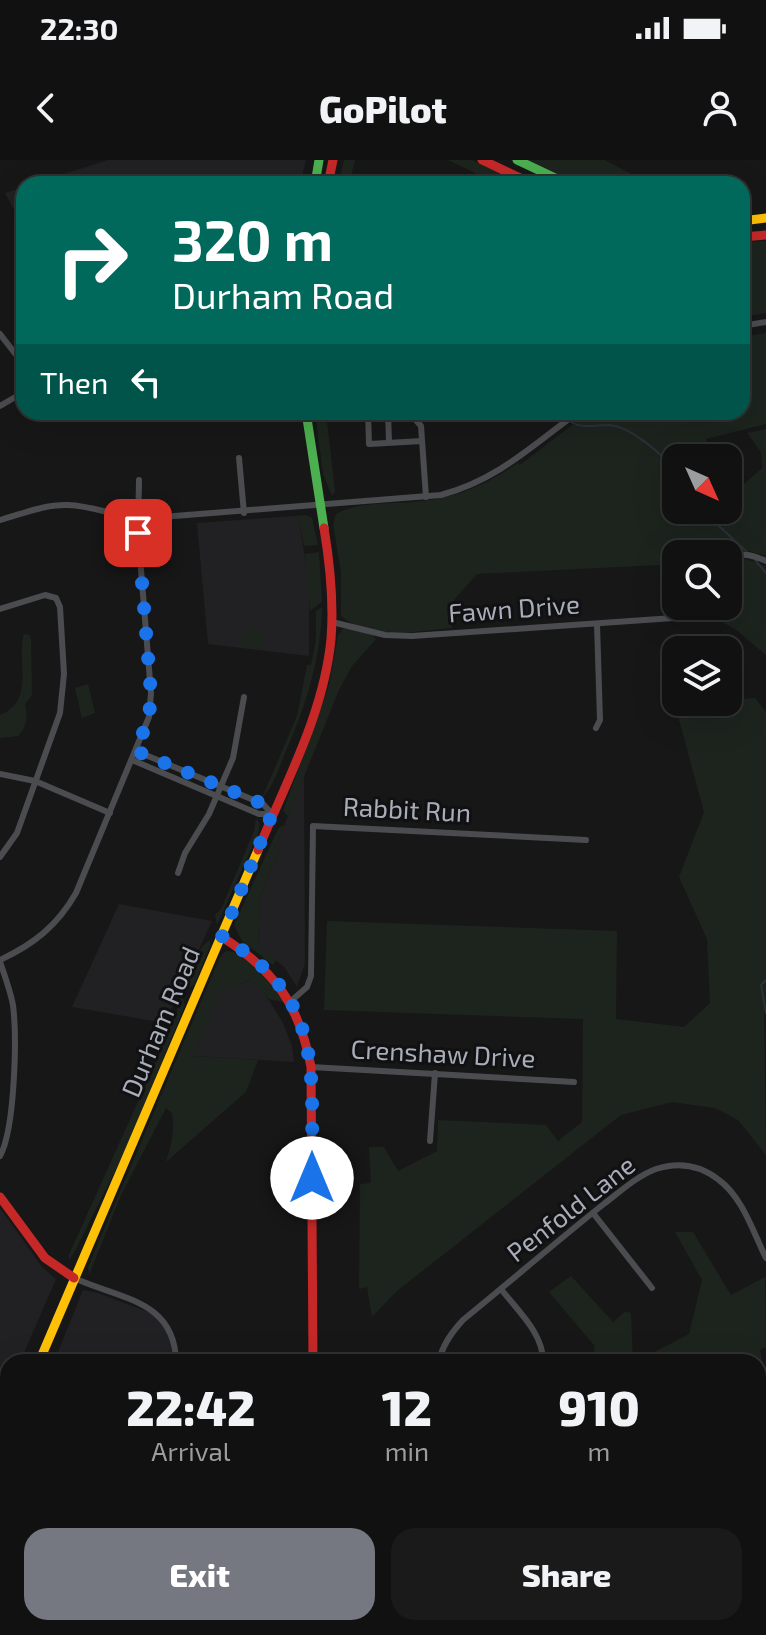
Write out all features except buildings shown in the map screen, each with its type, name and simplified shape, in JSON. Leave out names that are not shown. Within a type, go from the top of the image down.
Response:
[{"type":"main road","points":[[482,160],[516,176]]},
{"type":"main road","points":[[517,160],[551,176]]},
{"type":"main road","name":"Durham Road","points":[[42,1354],[222,937],[316,704],[327,663],[332,622],[332,577],[307,420]]},
{"type":"main road","points":[[222,937],[258,962],[291,1001],[304,1027],[311,1067],[313,1354]]},
{"type":"main road","points":[[0,1197],[45,1258],[74,1278]]},
{"type":"street","points":[[0,334],[16,355]]},
{"type":"street","points":[[368,420],[369,444],[422,441]]},
{"type":"street","points":[[388,420],[389,442]]},
{"type":"street","points":[[416,420],[421,426],[426,497]]},
{"type":"street","points":[[0,520],[66,504],[139,519],[426,497],[464,489],[483,481],[567,420]]},
{"type":"street","points":[[239,458],[244,513]]},
{"type":"street","points":[[0,1156],[8,1137],[14,1025],[9,987],[0,961],[40,938],[64,914],[76,893],[149,717],[151,694],[139,480]]},
{"type":"street","points":[[742,554],[766,561]]},
{"type":"street","points":[[0,609],[45,595],[56,598],[60,607],[64,674],[55,727],[17,833],[0,857]]},
{"type":"street","name":"Fawn Drive","points":[[332,622],[391,636],[662,619]]},
{"type":"street","points":[[596,728],[600,720],[597,624]]},
{"type":"street","points":[[178,873],[233,758],[244,697]]},
{"type":"street","points":[[136,751],[263,804],[272,814]]},
{"type":"street","points":[[132,760],[259,814],[272,814]]},
{"type":"street","points":[[0,774],[35,781],[110,813]]},
{"type":"street","name":"Rabbit Run","points":[[291,1001],[307,987],[311,976],[313,826],[586,840]]},
{"type":"street","name":"Crenshaw Drive","points":[[311,1067],[574,1082]]},
{"type":"street","points":[[430,1141],[435,1073]]},
{"type":"street","name":"Penfold Lane","points":[[441,1354],[463,1320],[593,1213],[653,1170],[681,1165],[695,1167],[718,1178],[732,1192],[766,1258]]},
{"type":"street","points":[[593,1213],[652,1288]]},
{"type":"street","points":[[74,1278],[158,1314],[173,1335],[175,1354]]},
{"type":"street","points":[[501,1289],[533,1331],[543,1354]]},
{"type":"shaded area","points":[[108,160],[306,160],[302,176],[57,176]]},
{"type":"shaded area","points":[[344,160],[355,160],[351,176],[340,176]]},
{"type":"shaded area","points":[[448,160],[472,160],[506,176],[481,176]]},
{"type":"shaded area","points":[[526,160],[605,160],[635,176],[561,176]]},
{"type":"shaded area","points":[[16,190],[16,214],[5,193]]},
{"type":"shaded area","points":[[766,241],[766,313],[750,316],[750,242]]},
{"type":"shaded area","points":[[766,333],[766,424],[706,439],[707,444],[662,444],[662,524],[742,524],[742,484],[762,468],[761,452],[747,433],[766,429],[766,556],[742,551],[742,540],[662,540],[662,566],[477,574],[451,603],[452,628],[380,632],[353,624],[341,616],[341,573],[333,524],[336,514],[367,505],[436,499],[473,488],[518,463],[520,465],[579,420],[750,420],[750,336]]},
{"type":"shaded area","points":[[316,420],[327,420],[335,491],[332,496],[323,474]]},
{"type":"shaded area","points":[[294,516],[299,520],[309,585],[309,656],[208,644],[197,523]]},
{"type":"shaded area","points":[[294,516],[312,518],[318,545],[304,546],[299,520]]},
{"type":"shaded area","points":[[319,552],[322,602],[310,611],[305,554]]},
{"type":"shaded area","points":[[742,560],[766,566],[766,655],[735,629],[718,620],[742,620]]},
{"type":"shaded area","points":[[322,607],[319,645],[306,700],[275,777],[262,798],[297,716],[307,665],[311,665],[316,640],[316,611]]},
{"type":"shaded area","points":[[263,629],[263,645],[240,646],[240,635],[246,635],[246,630]]},
{"type":"shaded area","points":[[343,629],[373,635],[376,639],[352,666],[339,690],[288,816],[283,811],[329,685],[338,635]]},
{"type":"shaded area","points":[[24,634],[31,639],[32,695],[25,704],[26,721],[18,736],[0,738],[0,715],[11,709],[21,690]]},
{"type":"shaded area","points":[[88,684],[95,713],[82,718],[75,688]]},
{"type":"shaded area","points":[[755,698],[766,712],[766,1155],[738,1120],[715,1108],[672,1102],[621,1115],[397,1291],[372,1317],[367,1287],[359,1289],[360,1184],[371,1183],[369,1147],[384,1147],[398,1171],[437,1151],[438,1120],[546,1125],[558,1141],[582,1122],[583,1019],[324,1010],[327,921],[617,931],[616,1019],[684,1027],[710,1003],[707,939],[679,877],[704,812],[678,716],[742,716],[742,699]]},
{"type":"shaded area","points":[[304,776],[305,963],[297,987],[284,967],[258,945],[260,896],[279,850],[275,848]]},
{"type":"shaded area","points":[[256,818],[260,824],[258,834],[217,925],[215,915],[221,909],[254,831]]},
{"type":"shaded area","points":[[281,826],[284,826],[275,848],[279,850],[260,896],[258,945],[276,960],[273,965],[242,941],[234,925]]},
{"type":"shaded area","points":[[119,904],[212,921],[165,1023],[72,1007]]},
{"type":"shaded area","points":[[210,940],[194,985],[185,989],[193,962],[200,949]]},
{"type":"shaded area","points":[[226,951],[235,952],[253,962],[276,986],[286,1003],[269,999],[251,979],[220,993],[193,1056],[258,1060],[246,1092],[166,1162],[173,1126],[172,1113],[166,1108],[121,1195],[89,1275],[88,1267],[220,957]]},
{"type":"shaded area","points":[[251,979],[282,1021],[292,1046],[294,1062],[193,1056],[219,993]]},
{"type":"shaded area","points":[[182,996],[185,1005],[128,1145],[69,1260],[155,1064],[165,1039],[169,1015],[173,1022]]},
{"type":"shaded area","points":[[0,1208],[42,1267],[56,1279],[23,1354],[0,1354]]},
{"type":"shaded area","points":[[675,1232],[693,1232],[731,1295],[765,1277],[766,1347],[760,1350],[761,1354],[650,1354],[689,1334],[702,1280]]},
{"type":"shaded area","points":[[571,1276],[613,1322],[626,1311],[631,1313],[633,1354],[595,1354],[594,1345],[549,1292]]},
{"type":"shaded area","points":[[83,1290],[156,1315],[170,1336],[172,1354],[57,1354]]},
{"type":"waterway","points":[[571,422],[585,426],[609,425],[626,430],[662,457]]},
{"type":"waterway","points":[[718,524],[747,552]]},
{"type":"waterway","points":[[755,560],[766,573]]},
{"type":"waterway","points":[[766,980],[761,985],[766,1013]]},
{"type":"traffic: fast","points":[[316,176],[319,160]]},
{"type":"traffic: fast","points":[[517,160],[551,176]]},
{"type":"traffic: fast","points":[[307,420],[324,528]]},
{"type":"traffic: slow","points":[[750,220],[766,218]]},
{"type":"traffic: slow","points":[[42,1354],[258,850]]},
{"type":"traffic: jam","points":[[330,176],[333,160]]},
{"type":"traffic: jam","points":[[482,160],[516,176]]},
{"type":"traffic: jam","points":[[750,236],[766,235]]},
{"type":"traffic: jam","points":[[258,850],[302,747],[327,667],[332,611],[324,528]]},
{"type":"traffic: jam","points":[[222,937],[257,963],[282,991],[299,1025],[311,1067],[313,1354]]},
{"type":"traffic: jam","points":[[0,1197],[45,1258],[74,1278]]},
{"type":"route","points":[[138,533],[151,694],[149,717],[136,751],[263,804],[272,814],[222,937],[249,954],[281,986],[304,1027],[311,1067],[312,1178]]}]
